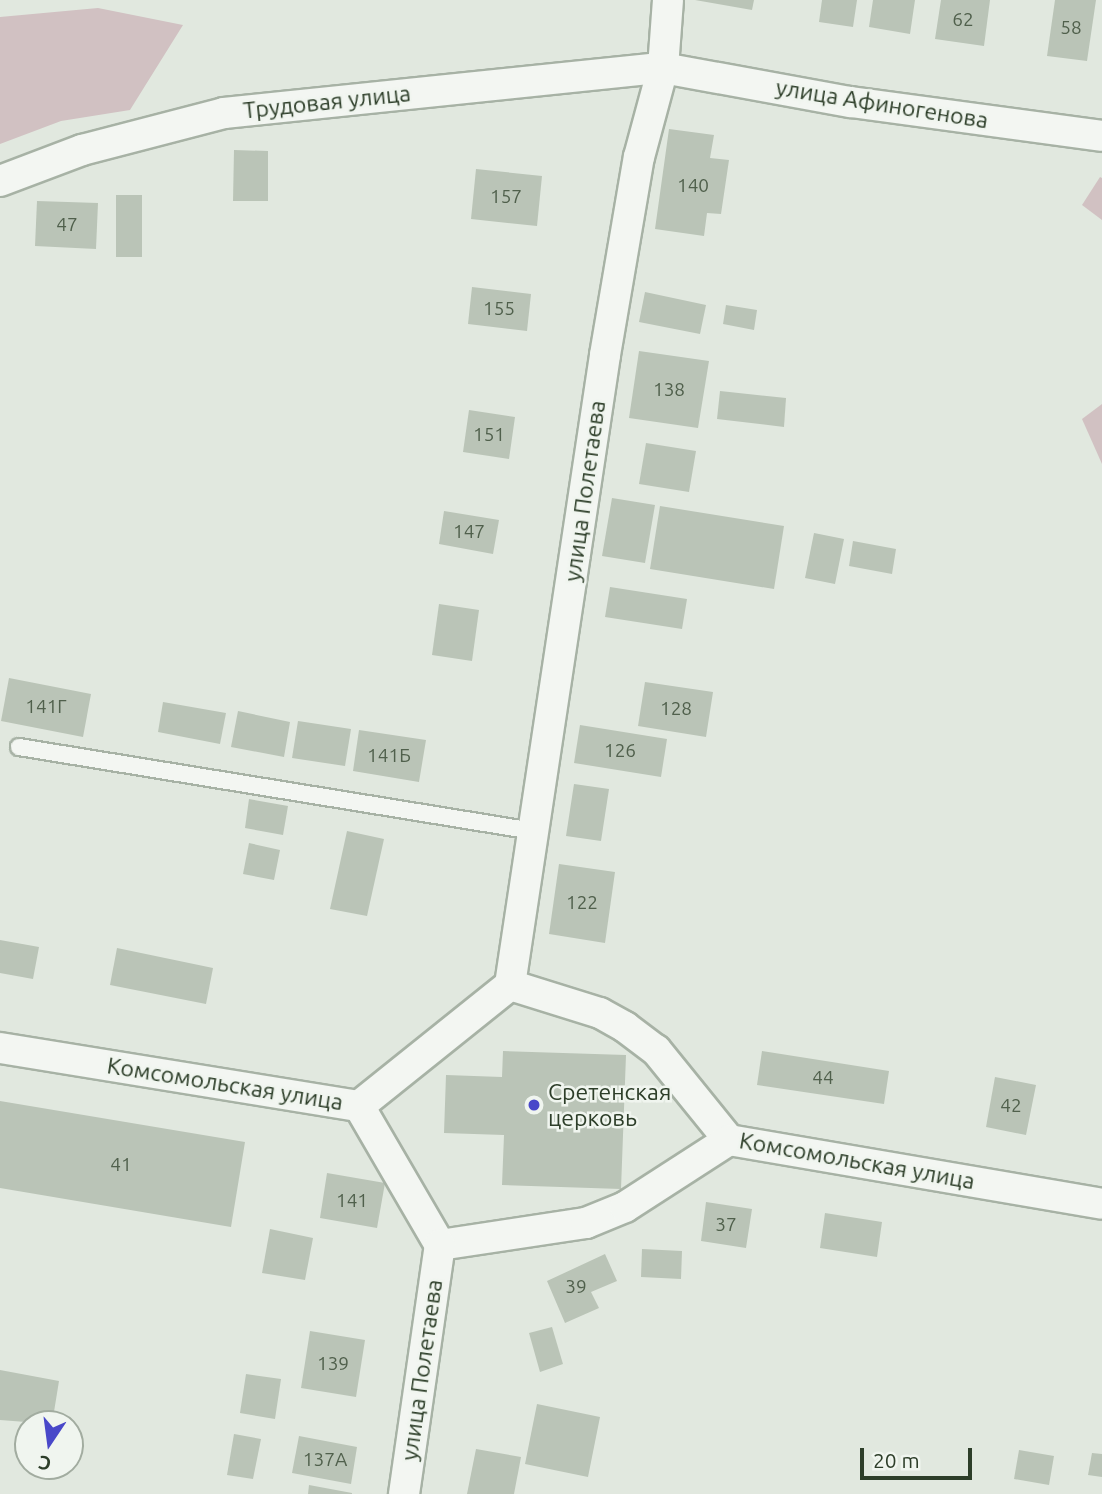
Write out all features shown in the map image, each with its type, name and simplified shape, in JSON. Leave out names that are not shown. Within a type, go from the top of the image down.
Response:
[{"type":"street","name":"улица Полетаева","points":[[510,985],[605,355],[639,157],[663,68],[664,3]]},
{"type":"street","name":"улица Афиногенова","points":[[663,68],[851,102],[1102,136]]},
{"type":"street","name":"Трудовая улица","points":[[0,181],[82,150],[224,113],[663,68]]},
{"type":"street","name":"Комсомольская улица","points":[[0,1048],[359,1106],[510,985],[600,1013],[625,1027],[656,1050],[729,1140],[1102,1204]]},
{"type":"street","points":[[359,1106],[440,1245],[586,1223],[625,1206],[729,1140]]},
{"type":"street","name":"улица Полетаева","points":[[404,1494],[440,1245]]},
{"type":"lane","points":[[19,747],[533,831]]},
{"type":"shaded area","points":[[98,8],[183,25],[130,110],[61,121],[0,144],[0,17]]},
{"type":"shaded area","points":[[1100,177],[1102,178],[1102,220],[1082,205]]},
{"type":"shaded area","points":[[1102,404],[1102,464],[1082,419]]},
{"type":"building","points":[[695,0],[754,0],[752,10]]},
{"type":"building","points":[[822,0],[857,0],[853,27],[819,22]]},
{"type":"building","points":[[873,0],[915,0],[910,34],[869,27]]},
{"type":"building","points":[[941,0],[990,0],[984,46],[935,39]]},
{"type":"building","points":[[1055,0],[1096,0],[1087,61],[1047,56]]},
{"type":"building","points":[[669,129],[714,135],[710,158],[729,160],[721,214],[707,213],[704,236],[655,229]]},
{"type":"building","points":[[234,150],[268,151],[268,201],[233,201]]},
{"type":"building","points":[[476,169],[542,176],[537,226],[471,219]]},
{"type":"building","points":[[116,195],[142,195],[142,257],[116,257]]},
{"type":"building","points":[[37,201],[98,203],[96,249],[35,246]]},
{"type":"building","points":[[472,287],[531,294],[527,331],[468,324]]},
{"type":"building","points":[[645,292],[706,305],[700,334],[639,322]]},
{"type":"building","points":[[726,305],[757,310],[754,330],[723,324]]},
{"type":"building","points":[[639,351],[709,361],[698,428],[629,418]]},
{"type":"building","points":[[720,391],[786,398],[784,427],[717,419]]},
{"type":"building","points":[[469,410],[515,417],[509,459],[463,452]]},
{"type":"building","points":[[646,443],[696,451],[689,492],[639,484]]},
{"type":"building","points":[[612,498],[655,505],[645,563],[602,556]]},
{"type":"building","points":[[660,506],[784,526],[774,589],[650,569]]},
{"type":"building","points":[[444,511],[499,520],[493,554],[439,544]]},
{"type":"building","points":[[814,533],[844,539],[835,584],[805,578]]},
{"type":"building","points":[[853,541],[896,549],[892,574],[849,566]]},
{"type":"building","points":[[610,587],[687,599],[682,629],[605,617]]},
{"type":"building","points":[[439,604],[479,610],[472,661],[432,655]]},
{"type":"building","points":[[9,678],[91,694],[83,737],[1,721]]},
{"type":"building","points":[[645,682],[713,692],[706,737],[638,726]]},
{"type":"building","points":[[163,702],[226,713],[220,744],[158,732]]},
{"type":"building","points":[[238,711],[290,722],[284,757],[231,747]]},
{"type":"building","points":[[298,721],[351,729],[345,766],[292,758]]},
{"type":"building","points":[[580,725],[667,739],[661,777],[574,763]]},
{"type":"building","points":[[359,730],[426,740],[419,782],[353,771]]},
{"type":"building","points":[[574,784],[609,789],[601,841],[566,836]]},
{"type":"building","points":[[249,799],[288,806],[283,835],[245,828]]},
{"type":"building","points":[[347,831],[384,839],[367,916],[330,909]]},
{"type":"building","points":[[249,843],[280,850],[274,880],[243,874]]},
{"type":"building","points":[[559,864],[615,872],[605,943],[549,934]]},
{"type":"building","points":[[0,940],[39,947],[33,979],[0,973]]},
{"type":"building","points":[[117,948],[213,968],[206,1004],[110,985]]},
{"type":"building","name":"Сретенская церковь","points":[[503,1051],[626,1055],[621,1189],[502,1185],[504,1135],[444,1133],[446,1075],[502,1077]]},
{"type":"building","points":[[762,1051],[889,1071],[884,1104],[757,1085]]},
{"type":"building","points":[[995,1077],[1036,1085],[1026,1135],[986,1127]]},
{"type":"building","points":[[0,1101],[245,1142],[231,1227],[0,1188]]},
{"type":"building","points":[[327,1173],[385,1183],[377,1228],[320,1218]]},
{"type":"building","points":[[706,1202],[752,1209],[746,1248],[701,1241]]},
{"type":"building","points":[[825,1213],[882,1222],[877,1257],[820,1248]]},
{"type":"building","points":[[270,1229],[313,1238],[305,1280],[262,1273]]},
{"type":"building","points":[[642,1249],[682,1251],[681,1279],[641,1277]]},
{"type":"building","points":[[605,1254],[617,1281],[591,1292],[599,1308],[565,1323],[547,1281]]},
{"type":"building","points":[[552,1327],[563,1364],[540,1372],[529,1333]]},
{"type":"building","points":[[310,1331],[365,1340],[356,1397],[301,1388]]},
{"type":"building","points":[[0,1370],[59,1381],[54,1410],[14,1410],[14,1421],[0,1420]]},
{"type":"building","points":[[246,1374],[281,1379],[275,1419],[240,1413]]},
{"type":"building","points":[[537,1404],[600,1417],[588,1477],[525,1464]]},
{"type":"building","points":[[234,1434],[261,1439],[253,1479],[227,1475]]},
{"type":"building","points":[[299,1436],[357,1447],[351,1484],[292,1473]]},
{"type":"building","points":[[476,1449],[521,1457],[514,1494],[467,1494]]},
{"type":"building","points":[[1019,1450],[1054,1456],[1049,1485],[1014,1479]]},
{"type":"building","points":[[1092,1453],[1102,1454],[1102,1477],[1088,1475]]},
{"type":"building","points":[[309,1485],[352,1493],[352,1494],[308,1494]]},
{"type":"place","name":"Сретенская церковь","points":[[534,1105]]}]
